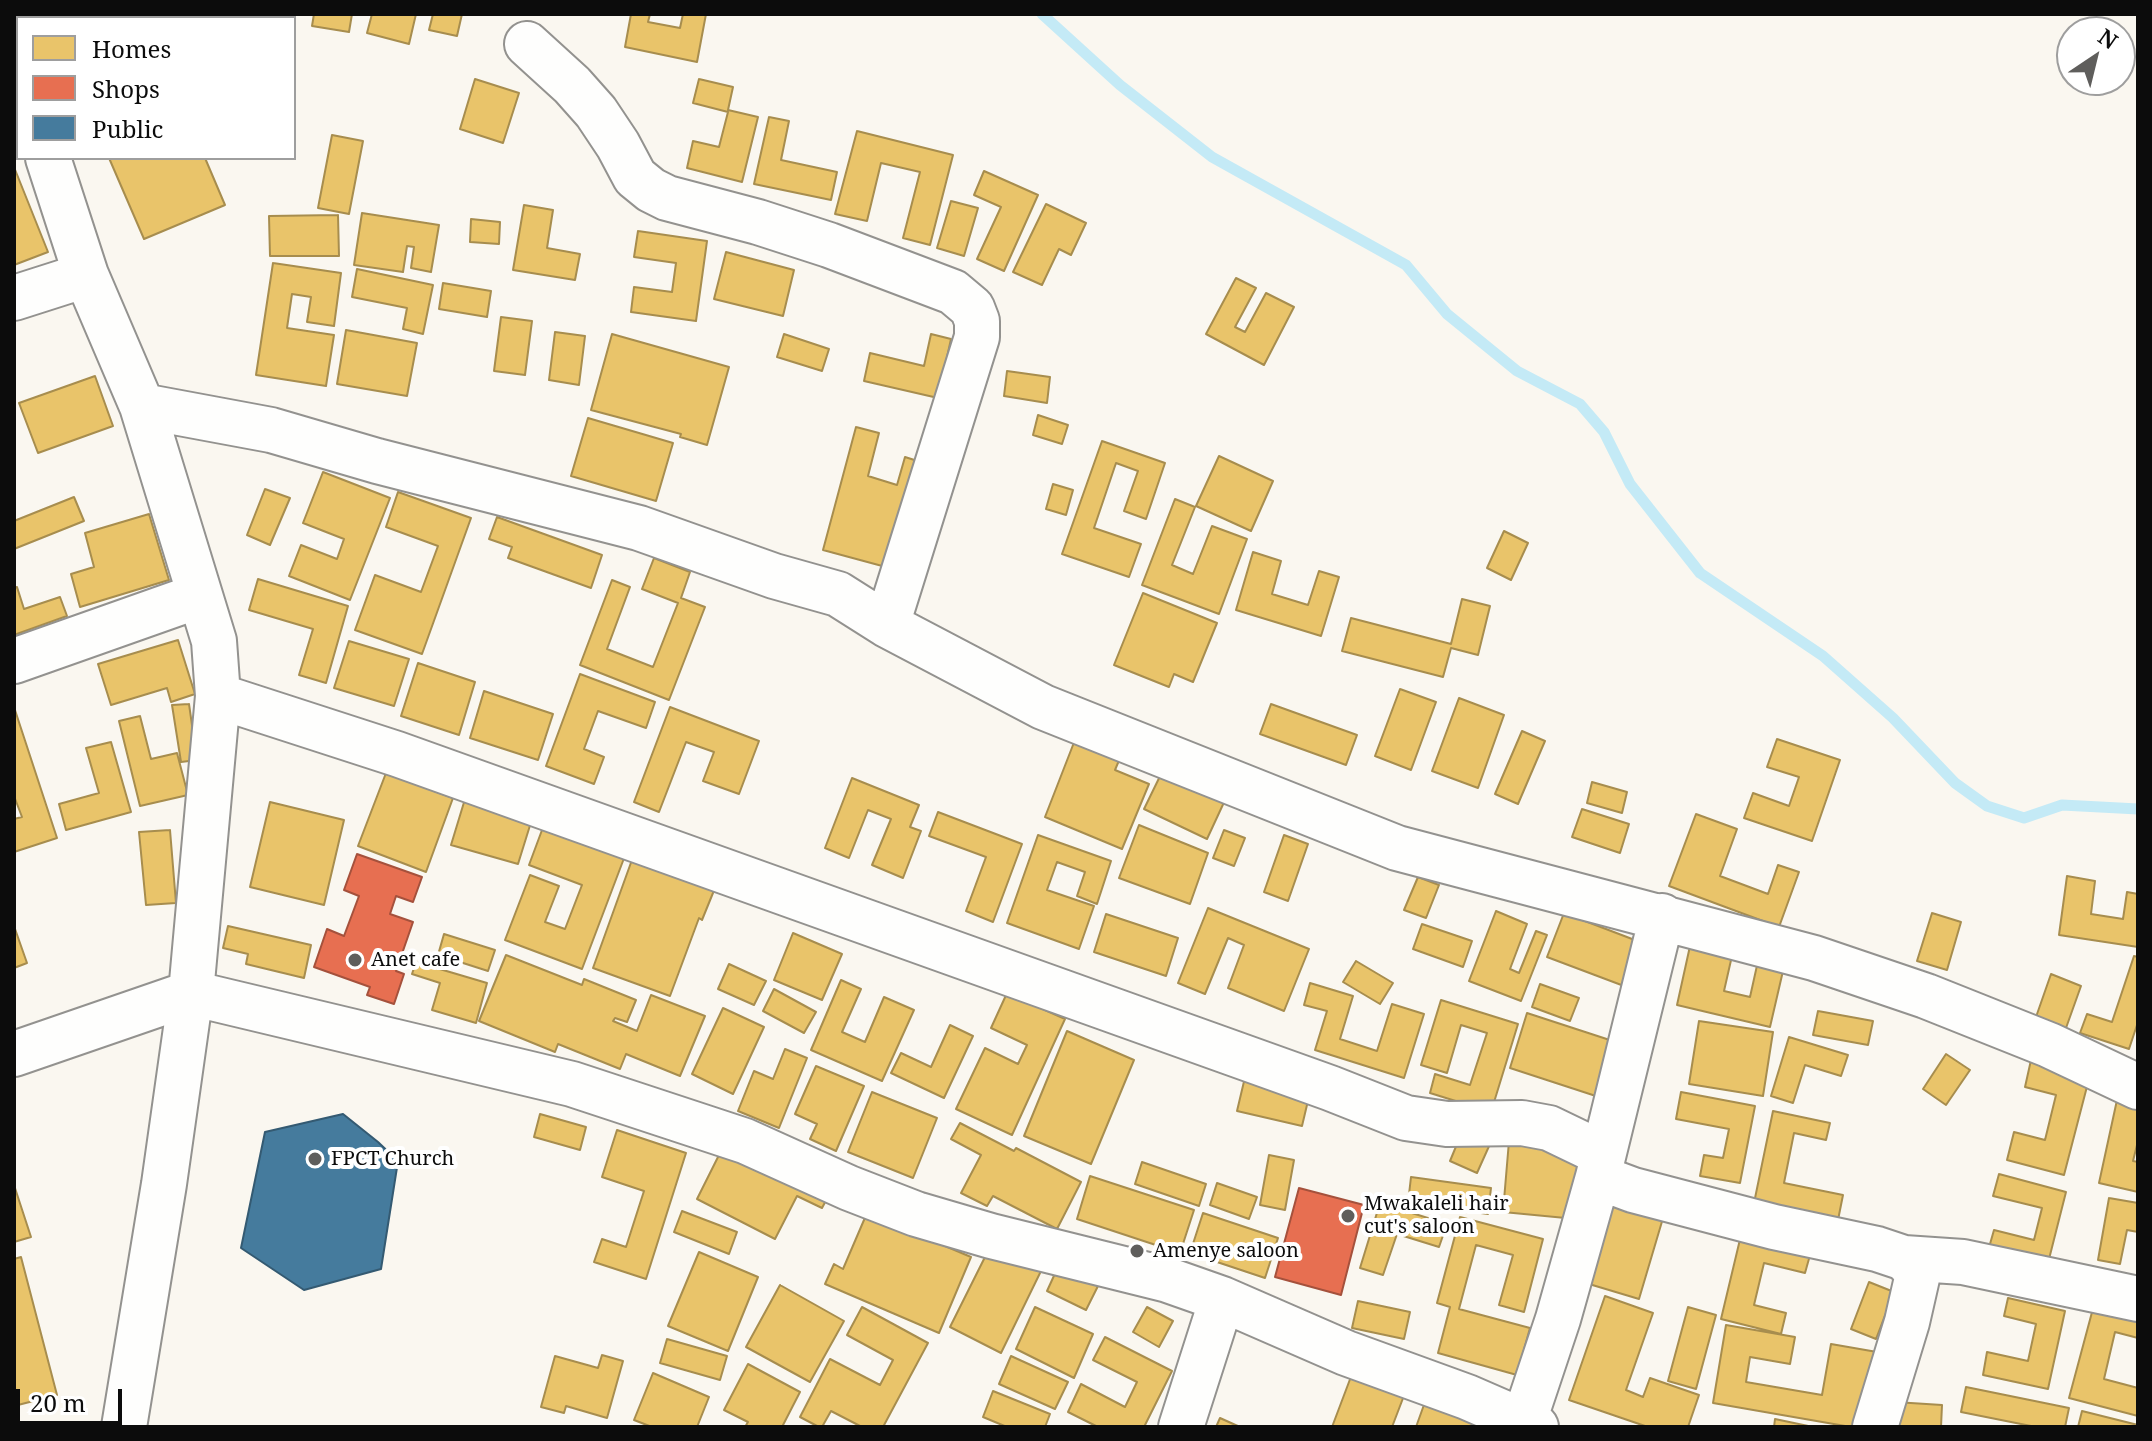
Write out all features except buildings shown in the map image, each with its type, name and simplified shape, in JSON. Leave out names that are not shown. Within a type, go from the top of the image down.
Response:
[{"type":"street","points":[[527,44],[596,112],[635,177],[651,190],[667,198],[829,245],[953,292],[972,308],[977,321],[977,337],[887,625]]},
{"type":"street","points":[[49,160],[86,275],[142,406],[214,641],[218,696],[191,993],[164,1184],[124,1427]]},
{"type":"street","points":[[14,298],[86,275]]},
{"type":"street","points":[[142,406],[271,430],[377,461],[639,528],[774,576],[838,594],[887,625],[1043,707],[1397,848],[1814,958],[1926,996],[2049,1045],[2138,1087]]},
{"type":"street","points":[[14,661],[198,596]]},
{"type":"street","points":[[218,696],[397,754],[1316,1082],[1406,1118],[1447,1124],[1522,1123],[1549,1128],[1633,1190],[1904,1258],[1963,1262],[2138,1299]]},
{"type":"street","points":[[14,1054],[191,993],[572,1084],[745,1141],[916,1214],[1168,1280],[1222,1299],[1346,1353],[1467,1397],[1530,1424],[1600,1165],[1662,916]]},
{"type":"street","points":[[1875,1427],[1917,1278],[1913,1267],[1904,1258]]},
{"type":"street","points":[[1181,1427],[1222,1299]]},
{"type":"waterway","points":[[1042,14],[1120,85],[1212,157],[1406,265],[1447,314],[1517,371],[1580,404],[1604,432],[1630,484],[1700,573],[1823,656],[1893,718],[1955,783],[1987,806],[2024,818],[2062,805],[2138,809]]},
{"type":"place","name":"Anet cafe","points":[[355,960]]},
{"type":"place","name":"FPCT Church","points":[[315,1159]]},
{"type":"place","name":"Mwakaleli hair cut's saloon","points":[[1348,1216]]},
{"type":"place","name":"Amenye saloon","points":[[1137,1251]]}]
